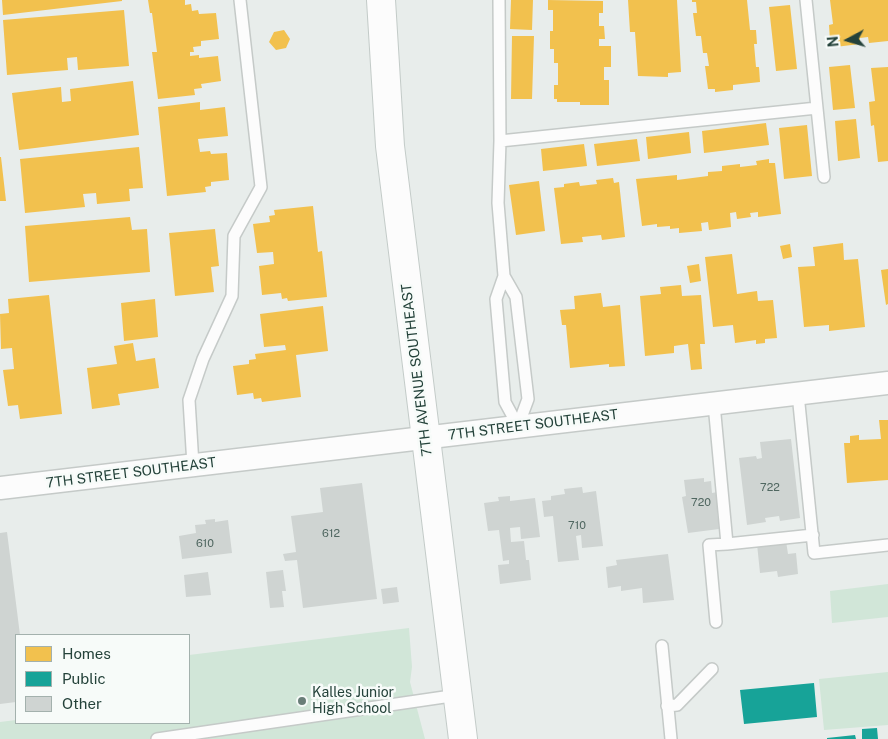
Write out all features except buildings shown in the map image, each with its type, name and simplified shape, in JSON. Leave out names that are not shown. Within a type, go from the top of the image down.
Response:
[{"type":"street","name":"7TH AVENUE SOUTHEAST","points":[[381,0],[390,146],[463,739]]},
{"type":"street","name":"7TH STREET SOUTHEAST","points":[[0,488],[888,383]]},
{"type":"lane","points":[[193,465],[189,400],[203,359],[232,296],[234,236],[261,188],[240,0]]},
{"type":"lane","points":[[499,0],[500,141],[498,203],[504,276],[496,299],[505,402],[518,426]]},
{"type":"lane","points":[[806,0],[824,177]]},
{"type":"lane","points":[[500,141],[817,108]]},
{"type":"lane","points":[[504,276],[516,297],[528,399],[518,426]]},
{"type":"lane","points":[[798,394],[814,553],[888,546]]},
{"type":"lane","points":[[714,404],[727,544]]},
{"type":"lane","points":[[716,622],[709,545],[812,535]]},
{"type":"lane","points":[[662,646],[670,739]]},
{"type":"lane","points":[[667,706],[677,705],[712,669]]},
{"type":"lane","points":[[157,739],[458,695]]},
{"type":"green space","points":[[888,584],[888,617],[832,623],[830,591]]},
{"type":"green space","name":"Kalles Junior High School","points":[[409,628],[412,667],[410,682],[425,739],[0,739],[0,722],[15,720],[15,724],[190,724],[190,655]]},
{"type":"green space","points":[[888,672],[888,725],[824,730],[819,679]]},
{"type":"place","name":"Kalles Junior High School","points":[[302,701]]}]
